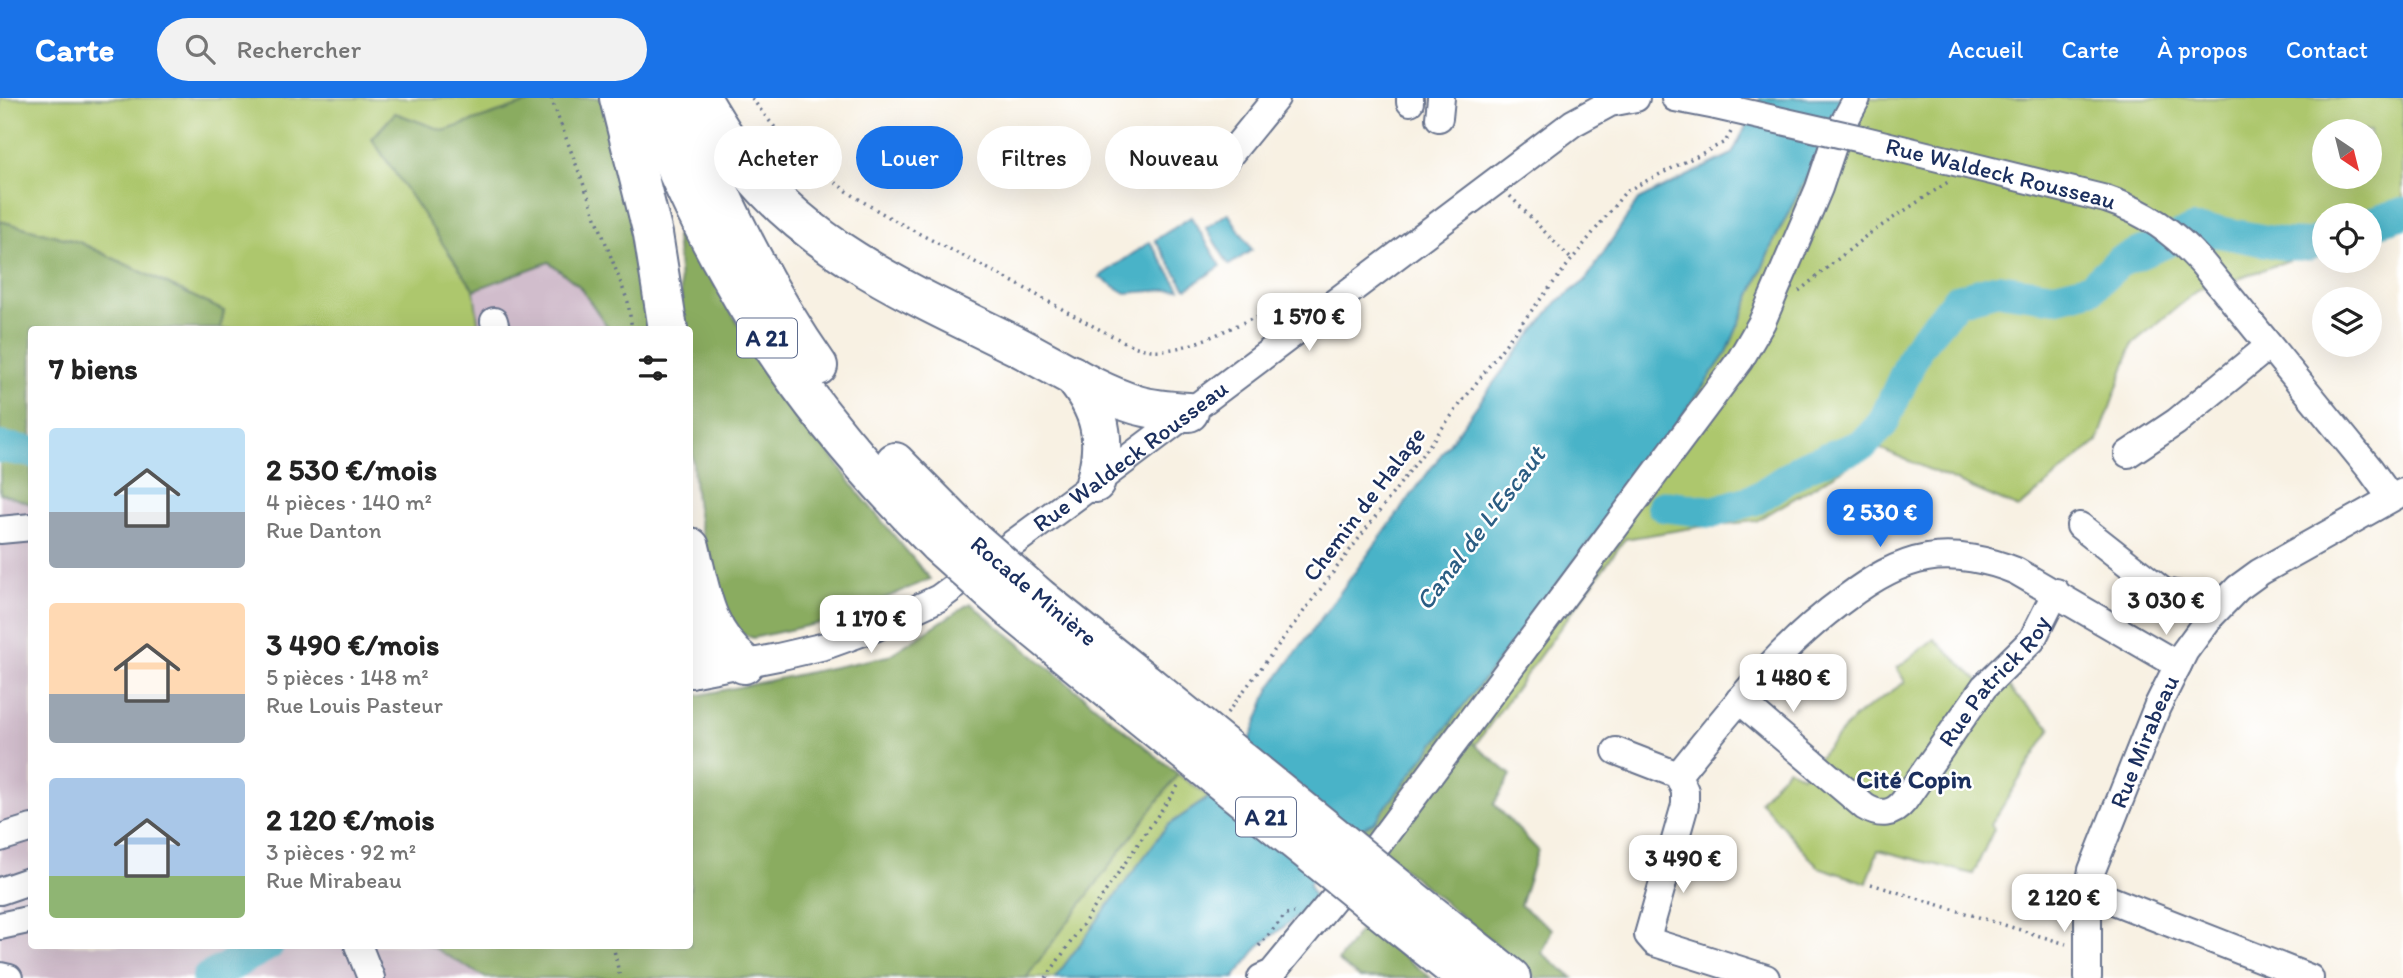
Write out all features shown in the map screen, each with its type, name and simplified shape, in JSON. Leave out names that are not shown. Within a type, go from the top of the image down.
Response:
[{"type":"highway","points":[[619,98],[653,234],[668,326]]},
{"type":"highway","name":"Rocade Minière","points":[[645,98],[712,243],[761,328],[832,428],[889,495],[950,537],[1027,605],[1411,916],[1511,978]]},
{"type":"highway","name":"Rocade Minière","points":[[680,98],[739,235],[768,289],[807,351],[877,441],[910,478],[950,537]]},
{"type":"highway","points":[[701,98],[725,138],[769,193],[808,228],[883,278],[1111,395],[1150,408],[1189,412]]},
{"type":"highway","points":[[1069,373],[1087,395],[1100,426],[1101,457],[1095,483]]},
{"type":"highway","points":[[693,559],[708,617],[720,640],[744,664]]},
{"type":"highway","points":[[693,662],[705,640],[708,617]]},
{"type":"highway","name":"Rocade Minière","points":[[1411,916],[1465,978]]},
{"type":"street","points":[[1243,138],[1276,98]]},
{"type":"street","name":"Rue Waldeck Rousseau","points":[[693,673],[817,648],[875,628],[925,606],[969,577],[1585,115],[1611,103],[1636,98]]},
{"type":"street","name":"Rue Waldeck Rousseau","points":[[1675,98],[1972,166],[2106,199],[2138,211],[2161,225],[2192,252],[2370,469],[2397,495]]},
{"type":"street","points":[[1261,978],[1272,973],[1377,846],[1740,360],[1762,322],[1819,188],[1836,137],[1857,98]]},
{"type":"street","points":[[2128,454],[2176,422],[2269,346]]},
{"type":"street","name":"Rue Mirabeau","points":[[2088,978],[2088,891],[2092,870],[2157,707],[2192,641],[2218,607],[2238,588],[2272,564],[2397,495]]},
{"type":"street","points":[[2080,526],[2164,592],[2204,599],[2218,607]]},
{"type":"street","points":[[0,530],[28,527]]},
{"type":"street","points":[[1678,775],[1782,652],[1817,619],[1872,580],[1912,562],[1949,557],[1993,563],[2016,571],[2178,665]]},
{"type":"street","name":"Rue Patrick Roy","points":[[1740,700],[1866,807],[1879,814],[1887,814],[1905,801],[1984,687],[2032,640],[2056,592]]},
{"type":"street","points":[[1616,751],[1678,775],[1685,791],[1685,805],[1648,935],[1655,943],[1766,978]]},
{"type":"street","points":[[0,838],[28,829]]},
{"type":"street","points":[[0,891],[28,881]]},
{"type":"street","points":[[2088,891],[2310,978]]},
{"type":"street","points":[[0,926],[28,920]]},
{"type":"street","points":[[360,949],[371,978]]},
{"type":"street","points":[[0,976],[9,978]]},
{"type":"path","points":[[551,98],[628,302],[632,326]]},
{"type":"path","points":[[752,98],[777,131],[810,164],[869,206],[1131,345],[1149,351],[1169,351],[1254,318],[1264,317],[1276,319],[1291,336]]},
{"type":"path","name":"Chemin de Halage","points":[[1226,716],[1517,329],[1626,191],[1725,142],[1731,131]]},
{"type":"path","points":[[1794,296],[1866,236],[1972,166]]},
{"type":"path","points":[[1496,181],[1572,260]]},
{"type":"path","points":[[1046,978],[1186,773]]},
{"type":"path","points":[[1871,884],[2077,948],[2088,947]]},
{"type":"path","points":[[1259,946],[1286,914],[1304,912]]},
{"type":"path","points":[[614,949],[620,978]]},
{"type":"shaded area","points":[[549,262],[579,286],[607,326],[479,326],[474,290]]},
{"type":"shaded area","points":[[0,493],[28,503],[28,949],[436,949],[486,978],[0,978]]},
{"type":"green space","points":[[0,98],[542,98],[444,131],[395,113],[372,138],[474,290],[479,326],[221,326],[224,311],[79,242],[0,221]]},
{"type":"green space","points":[[542,98],[601,98],[630,202],[650,326],[607,326],[579,286],[549,262],[474,290],[372,139],[395,113],[444,131]]},
{"type":"green space","points":[[1847,98],[2403,98],[2403,218],[2382,226],[2382,203],[2312,203],[2312,251],[2227,283],[2201,288],[2133,343],[2098,441],[2019,508],[1879,448],[1756,521],[1625,539],[1475,745],[1449,723],[1636,481],[1727,352],[1772,245]]},
{"type":"green space","points":[[0,221],[79,242],[224,311],[221,326],[28,326],[28,503],[0,493]]},
{"type":"green space","points":[[685,232],[742,331],[857,491],[930,579],[834,620],[753,638],[732,630],[710,567],[696,501],[693,463],[693,326],[684,326],[676,236]]},
{"type":"green space","points":[[970,603],[1178,774],[1026,978],[486,978],[436,949],[693,949],[693,696],[888,656]]},
{"type":"green space","points":[[1934,639],[1994,695],[2006,683],[2017,697],[2051,728],[1991,825],[1994,829],[1973,874],[1878,850],[1867,883],[1818,867],[1760,801],[1788,768],[1802,776],[1856,716],[1905,682],[1897,668]]},
{"type":"green space","points":[[1449,723],[1511,775],[1494,804],[1538,850],[1520,905],[1552,929],[1542,953],[1573,978],[1536,978],[1357,830],[1374,822]]},
{"type":"green space","points":[[1178,774],[1209,797],[1167,826],[1055,978],[1026,978]]},
{"type":"green space","points":[[1364,925],[1431,978],[1360,978],[1338,961]]},
{"type":"water","name":"Canal de L'Escaut","points":[[1760,98],[1847,98],[1772,245],[1727,352],[1636,481],[1374,822],[1349,834],[1309,884],[1316,902],[1259,946],[1234,978],[1055,978],[1167,826],[1210,797],[1247,747],[1270,688],[1506,366],[1557,302],[1585,281],[1638,200],[1732,154]]},
{"type":"water","points":[[1228,213],[1252,250],[1229,265],[1206,228]]},
{"type":"water","points":[[1191,217],[1221,266],[1188,288],[1155,240]]},
{"type":"water","points":[[1150,242],[1180,289],[1126,293],[1099,277]]},
{"type":"waterway","points":[[2382,220],[2403,213]]},
{"type":"waterway","points":[[1663,506],[1713,512],[1756,499],[1806,466],[1864,444],[1883,423],[1918,346],[1957,300],[1998,289],[2055,297],[2091,288],[2119,262],[2193,231],[2219,232],[2283,244],[2312,244]]},
{"type":"waterway","points":[[0,447],[28,451]]},
{"type":"waterway","points":[[208,978],[261,949]]},
{"type":"district","name":"Cité Copin","points":[[1914,779]]}]
